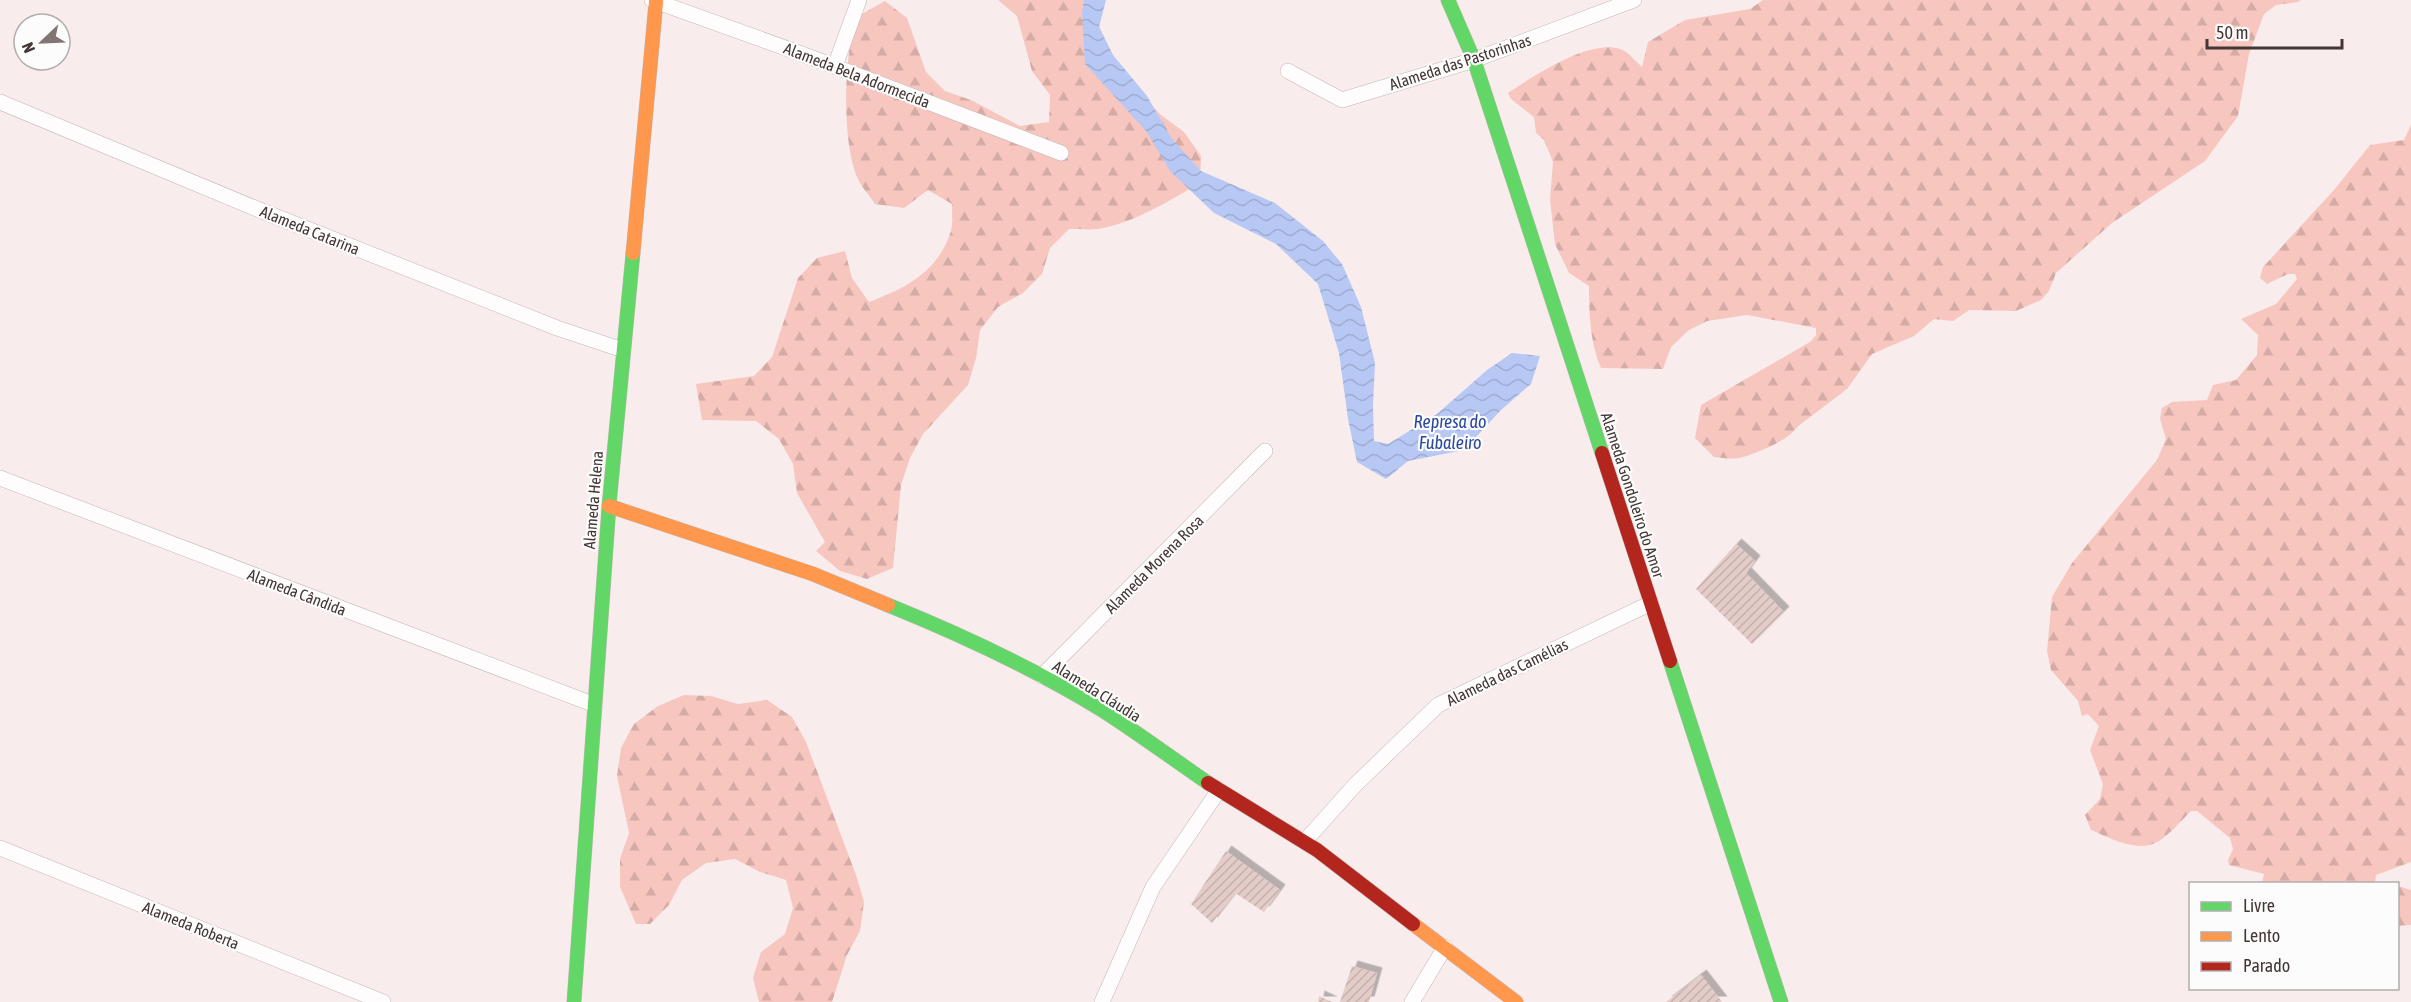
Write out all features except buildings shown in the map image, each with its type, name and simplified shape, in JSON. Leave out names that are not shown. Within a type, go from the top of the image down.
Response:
[{"type":"street","points":[[835,66],[859,0]]},
{"type":"street","name":"Alameda Gondoleiro do Amor","points":[[1448,0],[1474,60],[1781,1002]]},
{"type":"street","name":"Alameda das Pastorinhas","points":[[1288,71],[1342,100],[1474,60],[1634,0]]},
{"type":"street","name":"Alameda Bela Adormecida","points":[[654,1],[835,66],[1061,153]]},
{"type":"street","name":"Alameda Helena","points":[[573,1002],[609,506],[654,1]]},
{"type":"street","name":"Alameda Catarina","points":[[0,102],[284,220],[557,328],[623,350]]},
{"type":"street","name":"Alameda Morena Rosa","points":[[1042,676],[1265,451]]},
{"type":"street","name":"Alameda Cândida","points":[[0,478],[595,705]]},
{"type":"street","name":"Alameda Cláudia","points":[[609,506],[824,579],[935,624],[1042,676],[1103,711],[1219,790],[1305,842],[1516,1002]]},
{"type":"street","name":"Alameda das Camélias","points":[[1305,842],[1355,785],[1438,705],[1652,603]]},
{"type":"street","points":[[1102,1002],[1153,887],[1219,790]]},
{"type":"street","name":"Alameda Roberta","points":[[0,849],[383,1002]]},
{"type":"street","points":[[1412,1002],[1445,947]]},
{"type":"green space","points":[[998,0],[1104,0],[1097,22],[1121,73],[1161,115],[1184,132],[1201,156],[1200,183],[1125,222],[1098,229],[1069,229],[1050,248],[1042,274],[1023,293],[998,307],[980,330],[976,358],[968,385],[923,434],[910,458],[901,485],[893,568],[867,579],[840,571],[816,551],[825,542],[797,493],[793,464],[779,439],[756,421],[702,420],[696,384],[754,376],[772,357],[798,278],[817,258],[845,251],[852,278],[869,302],[896,291],[919,277],[938,257],[945,245],[952,228],[952,204],[928,190],[904,208],[875,204],[861,184],[854,167],[850,151],[846,92],[851,41],[860,15],[885,1],[907,18],[926,72],[945,91],[971,100],[1020,126],[1049,122],[1050,95],[1032,71],[1017,16]]},
{"type":"green space","points":[[1763,0],[2301,0],[2276,5],[2264,14],[2249,54],[2238,116],[2205,161],[2112,223],[2056,273],[2049,291],[2041,300],[2016,311],[1969,310],[1953,321],[1934,319],[1914,336],[1872,354],[1847,389],[1788,436],[1749,455],[1736,458],[1714,457],[1695,438],[1701,405],[1810,342],[1816,335],[1816,328],[1747,315],[1707,321],[1689,330],[1671,347],[1663,369],[1601,368],[1592,338],[1589,286],[1569,273],[1555,244],[1550,200],[1553,162],[1544,140],[1536,133],[1534,117],[1511,99],[1508,93],[1562,61],[1593,49],[1607,47],[1623,50],[1642,67],[1648,42],[1685,20],[1750,9]]},
{"type":"green space","points":[[2411,125],[2411,862],[2376,875],[2375,882],[2262,882],[2264,874],[2229,865],[2228,860],[2233,849],[2230,838],[2197,811],[2191,811],[2168,834],[2151,845],[2125,843],[2091,830],[2085,815],[2100,799],[2103,784],[2090,750],[2099,726],[2088,714],[2082,716],[2078,701],[2051,670],[2047,651],[2052,597],[2072,563],[2157,460],[2166,439],[2160,419],[2162,408],[2172,402],[2207,400],[2213,385],[2236,380],[2257,355],[2258,335],[2241,319],[2276,304],[2297,279],[2295,274],[2288,274],[2267,284],[2260,278],[2263,267],[2334,190],[2370,145],[2404,140]]},
{"type":"green space","points":[[684,695],[711,696],[738,704],[767,700],[792,717],[806,742],[864,902],[860,931],[847,955],[832,1002],[759,1002],[753,978],[761,952],[785,934],[793,908],[786,880],[760,872],[735,859],[706,863],[682,880],[669,905],[650,924],[636,924],[620,887],[620,859],[629,833],[617,776],[621,748],[634,724],[658,706]]},
{"type":"green space","points":[[2399,886],[2411,890],[2411,925],[2399,926]]},
{"type":"water","name":"Represa do Fubaleiro","points":[[1084,0],[1106,0],[1099,27],[1113,55],[1147,96],[1172,139],[1201,171],[1275,203],[1323,241],[1342,264],[1361,307],[1375,363],[1374,441],[1388,444],[1437,414],[1487,370],[1512,353],[1540,356],[1531,384],[1501,410],[1464,450],[1408,461],[1386,479],[1357,462],[1348,419],[1339,353],[1318,284],[1276,244],[1214,213],[1170,171],[1146,131],[1085,64],[1082,13]]},
{"type":"traffic: fast","points":[[1448,0],[1474,60],[1602,453]]},
{"type":"traffic: fast","points":[[574,1002],[609,506],[633,253]]},
{"type":"traffic: fast","points":[[888,605],[971,641],[1077,695],[1208,783]]},
{"type":"traffic: fast","points":[[1670,661],[1781,1002]]},
{"type":"traffic: slow","points":[[633,253],[656,2]]},
{"type":"traffic: slow","points":[[609,506],[813,574],[888,605]]},
{"type":"traffic: slow","points":[[1413,924],[1516,1002]]},
{"type":"traffic: jam","points":[[1602,453],[1670,661]]},
{"type":"traffic: jam","points":[[1208,783],[1317,850],[1413,924]]}]
